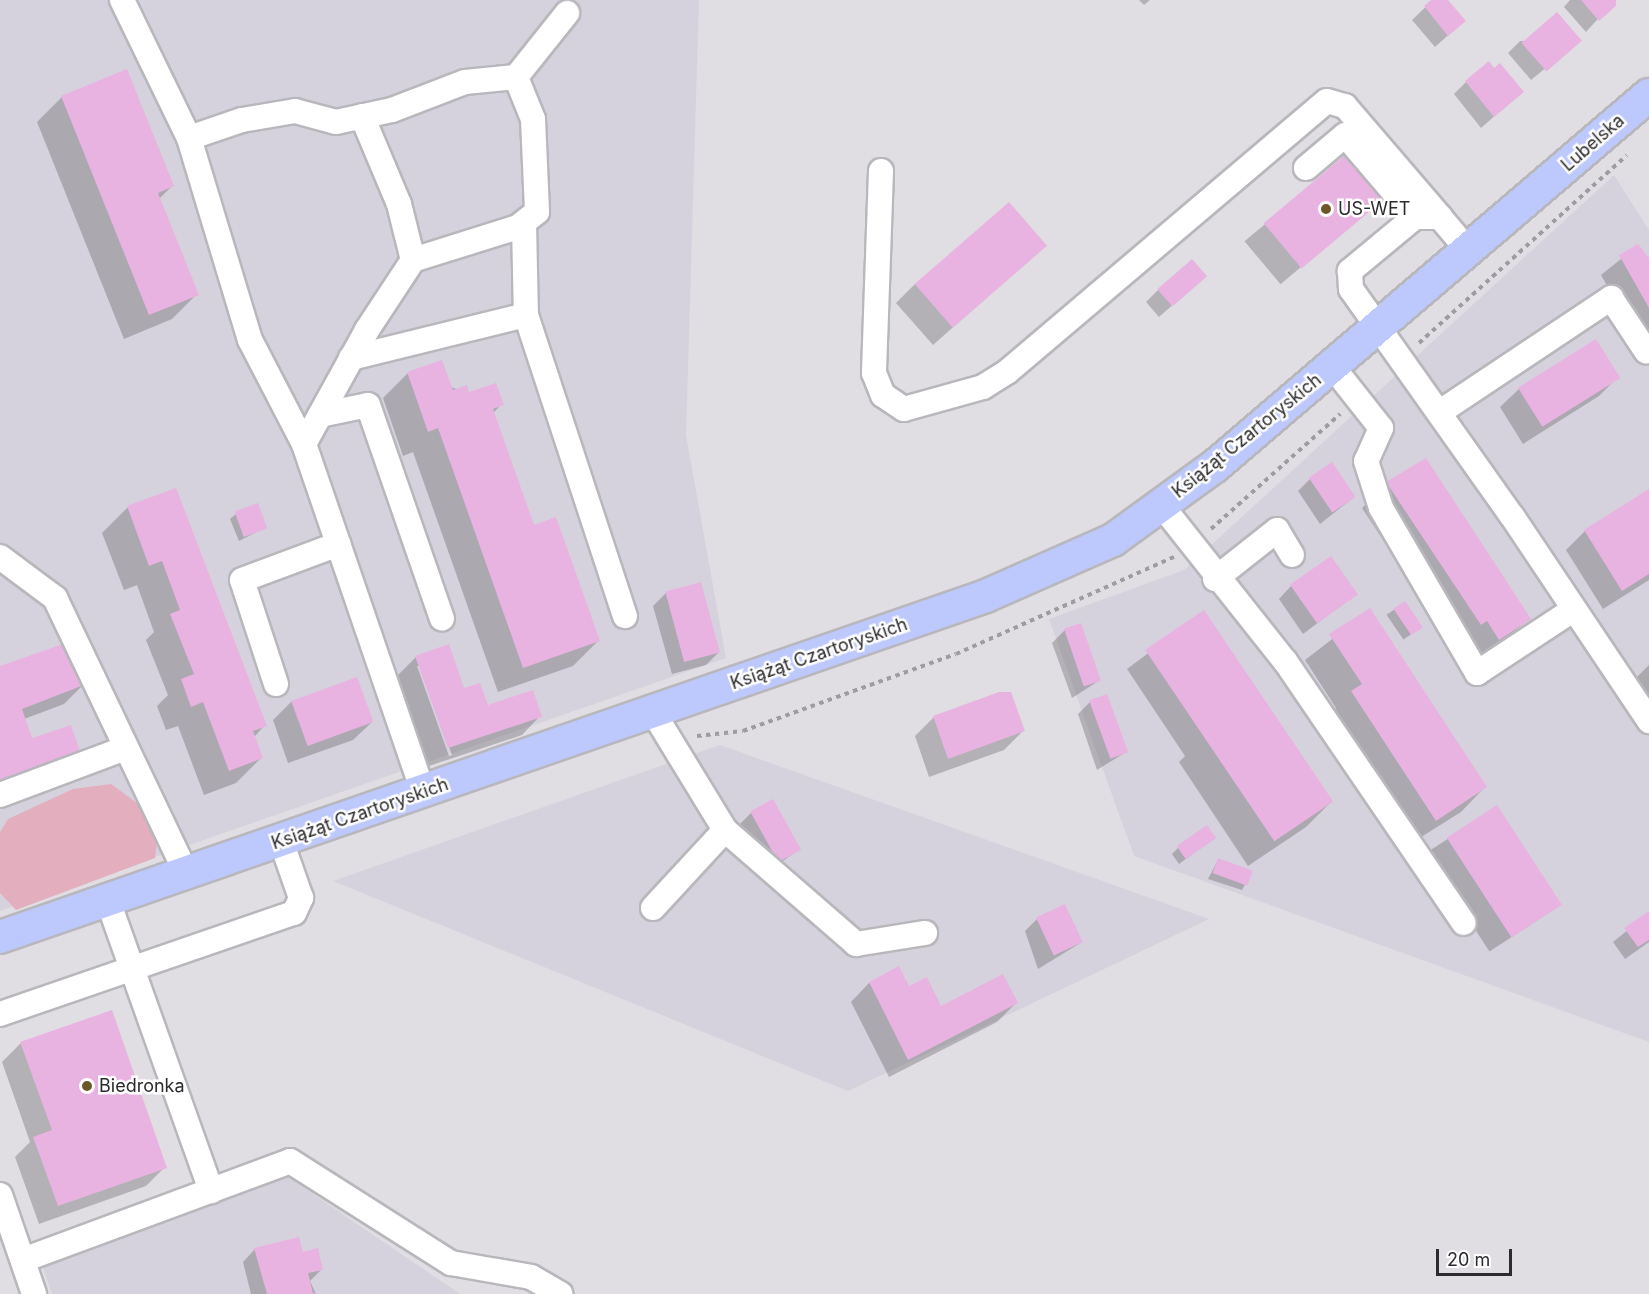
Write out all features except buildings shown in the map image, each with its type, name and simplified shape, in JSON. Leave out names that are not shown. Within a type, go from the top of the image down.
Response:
[{"type":"main road","name":"Lubelska","points":[[1537,191],[1649,95]]},
{"type":"main road","name":"Książąt Czartoryskich","points":[[0,937],[187,875],[653,712],[1051,570],[1113,540],[1162,506],[1380,326],[1537,191]]},
{"type":"street","points":[[122,0],[189,138],[250,340],[304,444],[423,792]]},
{"type":"street","points":[[189,138],[242,120],[295,111],[336,122],[362,116],[465,82],[516,77],[567,13]]},
{"type":"street","points":[[304,444],[351,358],[413,260],[524,223],[537,212],[532,119],[516,77]]},
{"type":"street","points":[[881,171],[874,373],[883,395],[904,409],[916,410],[1001,376],[1327,101],[1345,106],[1467,249]]},
{"type":"street","points":[[362,116],[399,204],[413,260]]},
{"type":"street","points":[[1306,168],[1345,135],[1415,217]]},
{"type":"street","points":[[1440,217],[1415,217],[1350,271],[1351,289],[1380,326],[1440,412],[1649,722]]},
{"type":"street","points":[[524,223],[526,315],[625,616]]},
{"type":"street","points":[[1440,412],[1611,298],[1646,351]]},
{"type":"street","points":[[351,358],[526,315]]},
{"type":"street","points":[[1332,366],[1381,428],[1366,461],[1382,508],[1477,673],[1574,609]]},
{"type":"street","points":[[320,415],[368,405],[442,619]]},
{"type":"street","points":[[1162,506],[1215,579],[1284,661],[1464,923]]},
{"type":"street","points":[[1215,579],[1277,530],[1292,555]]},
{"type":"street","points":[[276,684],[242,580],[339,544]]},
{"type":"street","points":[[0,557],[55,598],[123,749],[187,875]]},
{"type":"street","points":[[653,712],[725,830],[856,944],[925,933]]},
{"type":"street","points":[[0,795],[123,749]]},
{"type":"street","points":[[653,908],[725,830]]},
{"type":"street","points":[[0,1014],[294,913],[301,898],[281,841]]},
{"type":"street","points":[[108,901],[136,968],[211,1191]]},
{"type":"street","points":[[23,1260],[291,1161],[451,1263],[531,1277],[561,1294]]},
{"type":"street","points":[[1,1200],[34,1294]]},
{"type":"shaded area","points":[[0,0],[699,0],[686,435],[726,658],[0,911]]},
{"type":"shaded area","points":[[1614,175],[1649,230],[1649,1042],[1134,856],[1049,619],[1184,570]]},
{"type":"shaded area","points":[[720,745],[1209,919],[848,1091],[333,881]]},
{"type":"shaded area","points":[[111,784],[141,806],[157,841],[155,858],[16,910],[0,893],[0,832],[8,819],[73,789]]},
{"type":"shaded area","points":[[288,1177],[460,1294],[52,1294],[42,1265]]},
{"type":"place","name":"US-WET","points":[[1326,209]]},
{"type":"place","name":"Biedronka","points":[[87,1086]]}]
